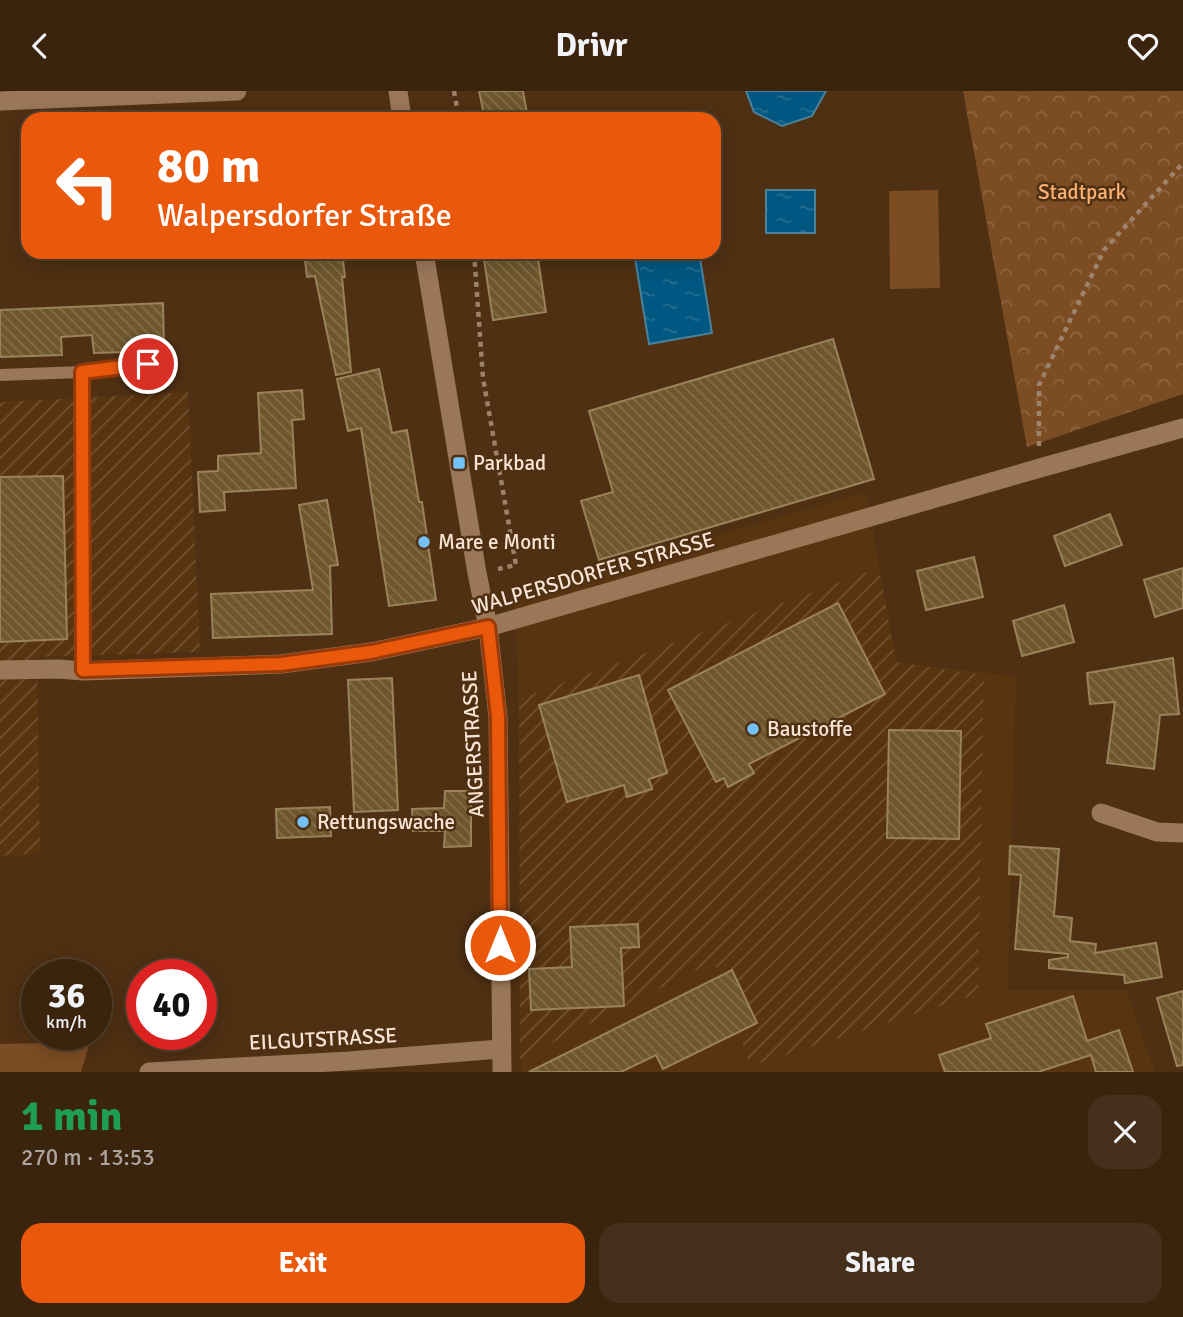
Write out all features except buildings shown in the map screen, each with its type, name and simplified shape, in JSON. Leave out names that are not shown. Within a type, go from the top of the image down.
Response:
[{"type":"street","points":[[0,101],[237,91]]},
{"type":"street","points":[[398,91],[401,112]]},
{"type":"street","name":"ANGERSTRASSE","points":[[425,259],[488,627],[498,717],[502,1072]]},
{"type":"street","name":"WALPERSDORFER STRASSE","points":[[0,670],[281,664],[371,652],[488,627],[1183,428]]},
{"type":"street","points":[[1101,813],[1157,832],[1183,833]]},
{"type":"street","name":"EILGUTSTRASSE","points":[[149,1072],[349,1061],[500,1049]]},
{"type":"lane","points":[[0,375],[82,372],[148,364]]},
{"type":"lane","points":[[82,372],[83,670]]},
{"type":"path","points":[[454,91],[458,112]]},
{"type":"path","points":[[1040,468],[1039,385],[1104,250],[1183,163]]},
{"type":"path","points":[[474,259],[482,378],[516,565],[477,573]]},
{"type":"shaded area","points":[[188,392],[200,652],[37,657],[40,853],[0,856],[0,402]]},
{"type":"shaded area","points":[[866,492],[897,663],[1016,676],[1008,990],[1126,990],[1155,1072],[521,1072],[519,699],[513,594]]},
{"type":"shaded area","points":[[879,568],[896,662],[984,675],[978,994],[750,1066],[714,961],[520,1059],[519,699]]},
{"type":"green space","name":"Stadtpark","points":[[963,91],[1183,91],[1183,394],[1027,447]]},
{"type":"green space","points":[[938,190],[940,288],[890,289],[889,191]]},
{"type":"green space","points":[[0,1044],[21,1044],[21,1050],[88,1050],[81,1072],[0,1072]]},
{"type":"water","points":[[746,91],[826,91],[812,116],[782,126],[754,112]]},
{"type":"water","points":[[766,190],[815,190],[815,233],[766,233]]},
{"type":"water","points":[[635,259],[700,259],[712,333],[649,344]]},
{"type":"place","name":"Parkbad","points":[[459,463]]},
{"type":"place","name":"Mare e Monti","points":[[424,542]]},
{"type":"place","name":"Baustoffe","points":[[753,729]]},
{"type":"place","name":"Rettungswache","points":[[303,822]]},
{"type":"route","points":[[148,364],[82,372],[83,670],[281,664],[371,652],[488,627],[498,717],[500,945]]}]
